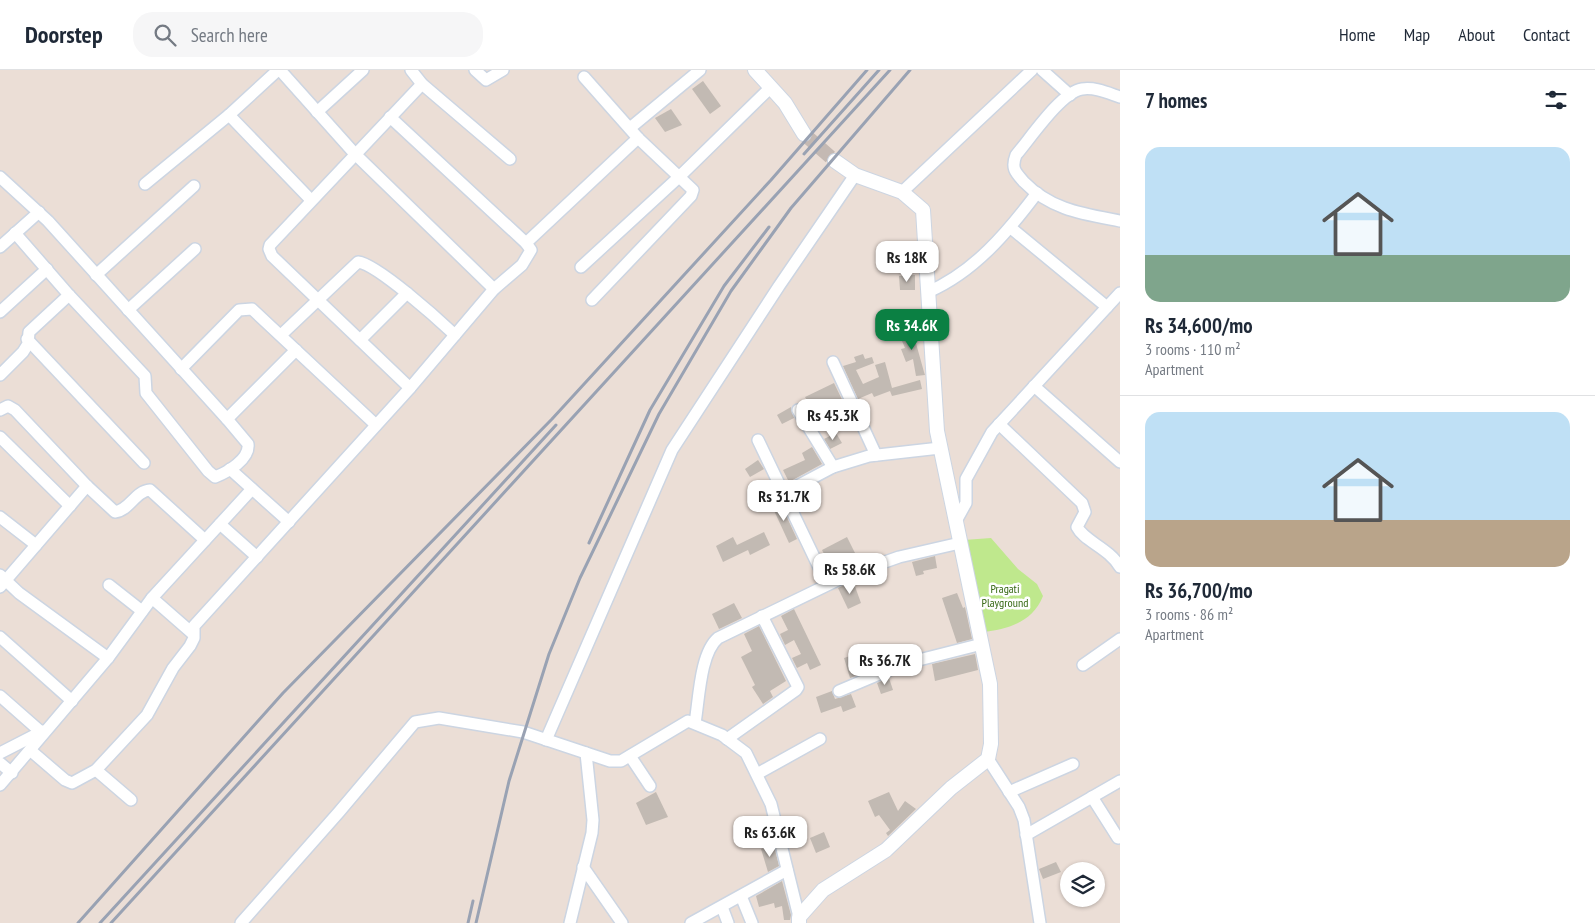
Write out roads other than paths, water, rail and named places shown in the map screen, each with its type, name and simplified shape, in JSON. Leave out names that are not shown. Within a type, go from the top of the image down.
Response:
[{"type":"street","points":[[144,184],[229,115],[279,70],[355,154],[494,289]]},
{"type":"street","points":[[318,112],[363,70]]},
{"type":"street","points":[[411,70],[422,84],[510,159]]},
{"type":"street","points":[[475,70],[486,80],[503,70]]},
{"type":"street","points":[[630,128],[700,70]]},
{"type":"street","points":[[755,70],[785,103],[804,134]]},
{"type":"street","points":[[902,192],[1032,70]]},
{"type":"street","points":[[1042,70],[1070,95]]},
{"type":"street","points":[[584,77],[638,138],[692,190],[691,196],[592,300]]},
{"type":"street","points":[[410,388],[272,256],[269,249],[270,244],[310,199],[422,84]]},
{"type":"street","points":[[581,267],[680,177],[770,88]]},
{"type":"street","points":[[1120,97],[1102,90],[1083,89],[1070,95],[1060,103],[1016,155],[1013,164],[1014,171],[1052,205],[1074,212],[1120,221]]},
{"type":"street","points":[[229,115],[310,199]]},
{"type":"street","points":[[192,632],[194,626],[410,388],[494,289],[522,265],[530,255],[531,250],[526,243],[390,117]]},
{"type":"street","points":[[526,243],[638,138]]},
{"type":"street","points":[[799,920],[823,890],[886,850],[951,788],[988,759],[991,744],[990,684],[936,431],[923,210],[902,192],[855,175],[835,161]]},
{"type":"street","points":[[546,740],[672,450],[779,286],[855,175]]},
{"type":"street","points":[[0,177],[39,212],[227,419],[248,444],[249,449],[246,455],[230,469],[215,476],[208,471],[146,393],[145,376],[69,295],[48,268],[16,233]]},
{"type":"street","points":[[96,275],[194,186]]},
{"type":"street","points":[[928,292],[949,283],[978,260],[1011,228],[1037,193]]},
{"type":"street","points":[[0,247],[39,212]]},
{"type":"street","points":[[1011,228],[1107,307]]},
{"type":"street","points":[[128,310],[195,249]]},
{"type":"street","points":[[281,335],[358,262],[368,266],[407,293],[455,335]]},
{"type":"street","points":[[0,312],[48,268]]},
{"type":"street","points":[[360,340],[407,293]]},
{"type":"street","points":[[956,521],[966,503],[966,479],[992,432],[1120,293]]},
{"type":"street","points":[[0,375],[23,352],[28,344],[29,332],[69,295]]},
{"type":"street","points":[[181,369],[239,310],[244,308],[252,309],[376,425]]},
{"type":"street","points":[[27,339],[144,463]]},
{"type":"street","points":[[227,419],[296,350]]},
{"type":"street","points":[[833,362],[876,455]]},
{"type":"street","points":[[1034,386],[1120,462]]},
{"type":"street","points":[[0,410],[8,406],[15,410],[87,486],[115,512],[122,511],[144,490],[150,490],[205,540]]},
{"type":"street","points":[[798,410],[833,467]]},
{"type":"street","points":[[1000,424],[1082,503],[1085,512],[1078,527],[1080,534],[1106,550],[1120,567]]},
{"type":"street","points":[[0,437],[70,506]]},
{"type":"street","points":[[758,440],[827,584]]},
{"type":"street","points":[[784,494],[833,467],[876,455],[940,448]]},
{"type":"street","points":[[230,469],[289,522]]},
{"type":"street","points":[[87,486],[2,581],[108,658]]},
{"type":"street","points":[[0,785],[108,658],[152,598],[252,489]]},
{"type":"street","points":[[0,517],[36,545]]},
{"type":"street","points":[[220,524],[257,557]]},
{"type":"street","points":[[695,723],[706,656],[711,644],[827,584],[899,557],[960,543]]},
{"type":"street","points":[[109,585],[142,611]]},
{"type":"street","points":[[30,750],[65,780],[72,783],[96,770],[147,715],[173,668],[194,638],[192,632],[152,598]]},
{"type":"street","points":[[727,739],[798,687],[762,616]]},
{"type":"street","points":[[0,637],[72,701]]},
{"type":"street","points":[[1083,665],[1120,639]]},
{"type":"street","points":[[839,691],[903,664],[982,644]]},
{"type":"street","points":[[0,696],[45,730]]},
{"type":"street","points":[[240,923],[415,722],[439,718],[523,732],[610,761],[621,761],[688,721],[727,739],[746,752],[772,804],[799,920]]},
{"type":"street","points":[[0,753],[45,730]]},
{"type":"street","points":[[757,774],[820,739]]},
{"type":"street","points":[[570,923],[592,820],[586,753]]},
{"type":"street","points":[[630,756],[650,786]]},
{"type":"street","points":[[988,759],[1019,807],[1026,835],[1040,923]]},
{"type":"street","points":[[0,763],[12,773]]},
{"type":"street","points":[[1010,792],[1073,764]]},
{"type":"street","points":[[96,770],[131,800]]},
{"type":"street","points":[[1026,835],[1120,781]]},
{"type":"street","points":[[1092,797],[1118,838]]},
{"type":"street","points":[[582,867],[622,923]]},
{"type":"street","points":[[691,923],[787,870]]},
{"type":"street","points":[[741,896],[752,923]]},
{"type":"street","points":[[722,907],[728,923]]},
{"type":"tunnel","points":[[804,134],[835,161]]},
{"type":"railway","points":[[78,923],[283,693],[552,419],[771,180],[867,70]]},
{"type":"railway","points":[[804,154],[879,70]]},
{"type":"railway","points":[[111,923],[890,70]]},
{"type":"railway","points":[[476,923],[509,781],[549,654],[580,578],[659,414],[731,291],[791,208],[910,70]]},
{"type":"railway","points":[[589,543],[650,410],[724,286],[769,227]]},
{"type":"railway","points":[[100,923],[556,425]]},
{"type":"railway","points":[[468,923],[473,901]]},
{"type":"park label","name":"Pragati Playground","points":[[1005,596]]}]
